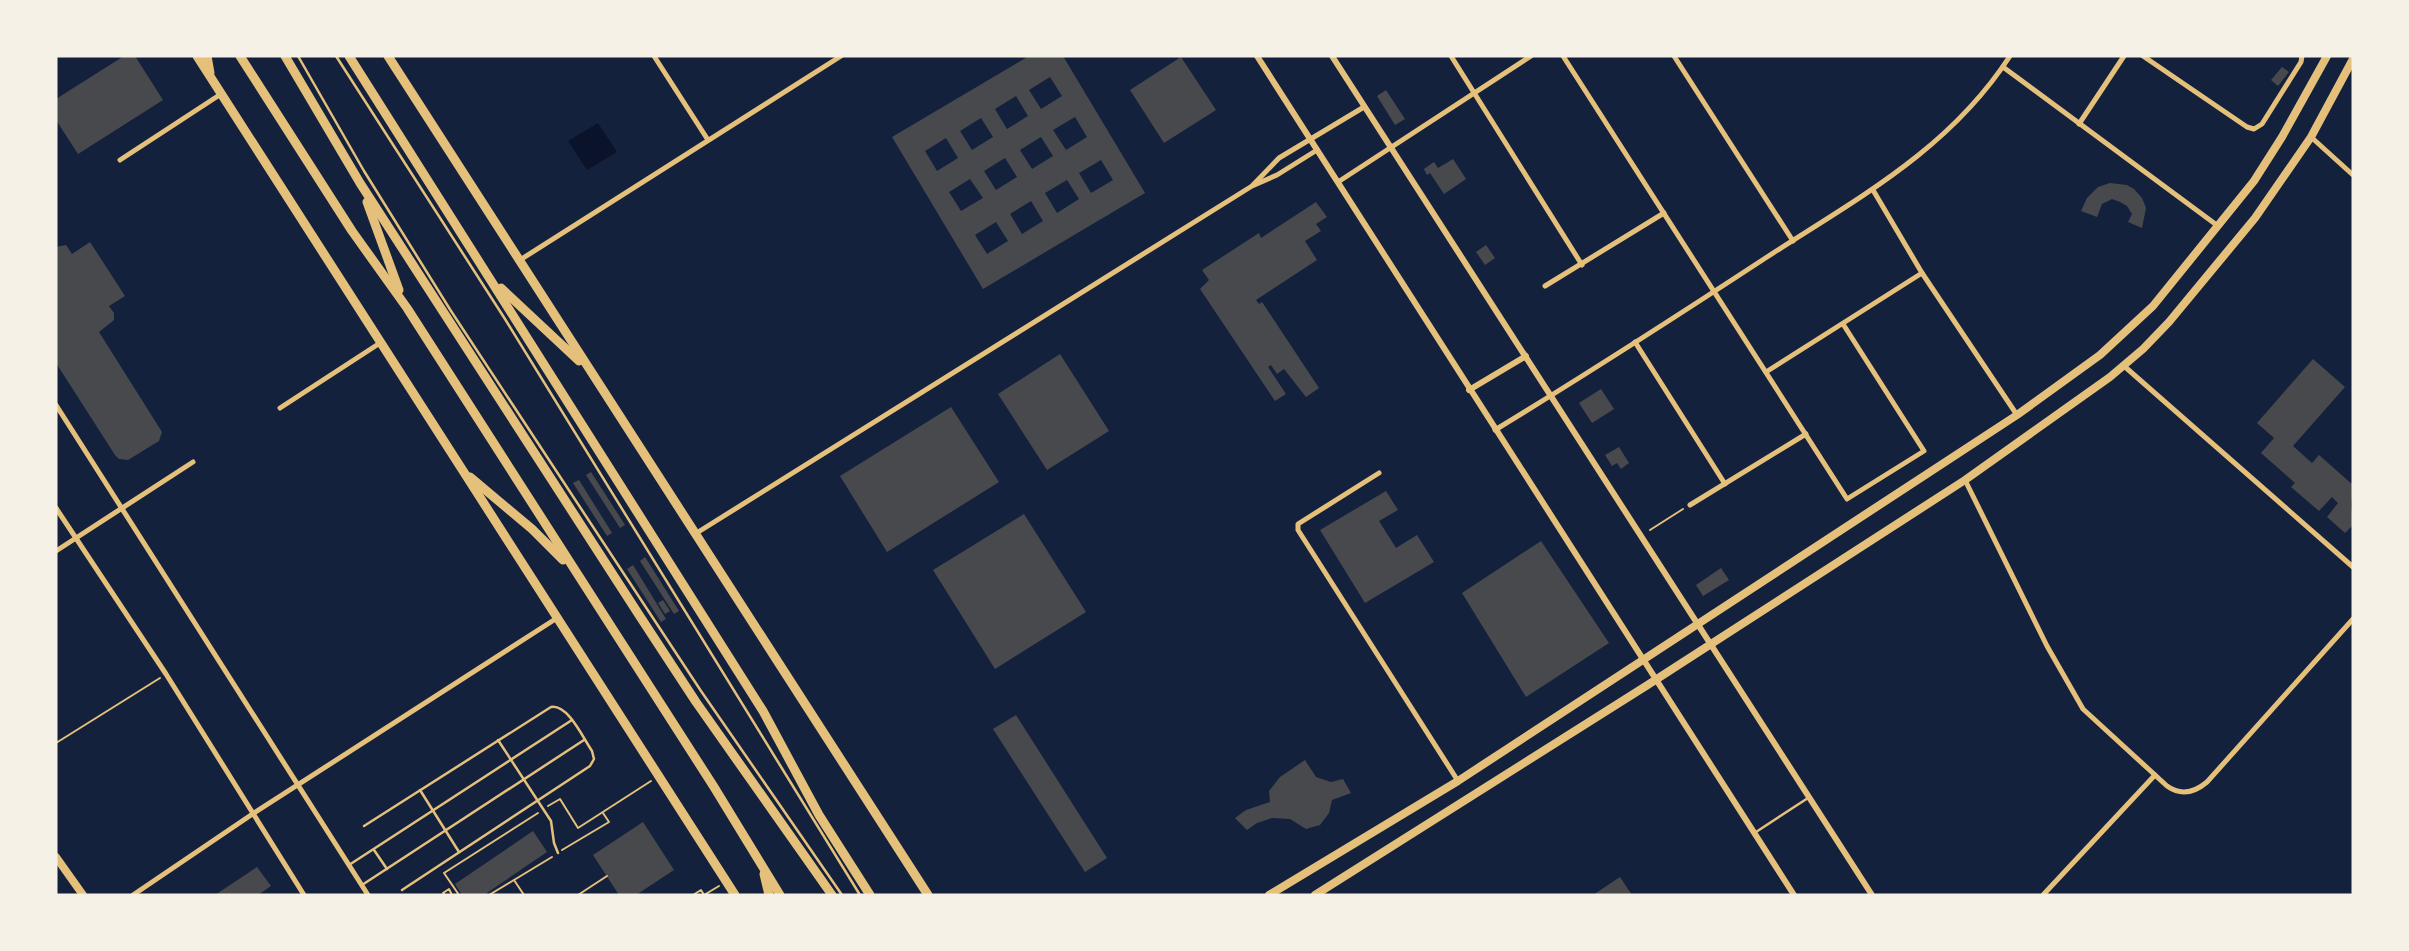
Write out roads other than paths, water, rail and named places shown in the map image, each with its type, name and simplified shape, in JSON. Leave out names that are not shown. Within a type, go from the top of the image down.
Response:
[{"type":"main road","points":[[197,56],[735,895]]},
{"type":"main road","points":[[207,56],[212,80]]},
{"type":"main road","points":[[240,56],[352,231],[407,308],[780,895]]},
{"type":"main road","points":[[284,56],[360,183],[696,702],[832,895]]},
{"type":"main road","points":[[349,56],[763,711],[819,815],[870,895]]},
{"type":"main road","points":[[388,56],[520,260],[588,370],[928,895]]},
{"type":"main road","points":[[1269,895],[1458,781],[1642,658],[2062,384],[2106,349],[2152,306],[2218,226],[2254,181],[2282,137],[2327,56]]},
{"type":"main road","points":[[1315,895],[1656,679],[1964,480],[2124,366],[2163,329],[2231,249],[2311,137],[2353,59]]},
{"type":"main road","points":[[360,183],[407,308]]},
{"type":"main road","points":[[487,274],[530,317],[588,370]]},
{"type":"main road","points":[[460,467],[537,534],[578,577]]},
{"type":"main road","points":[[56,857],[83,895]]},
{"type":"main road","points":[[762,867],[769,895]]},
{"type":"street","points":[[654,56],[708,140]]},
{"type":"street","points":[[520,260],[840,56]]},
{"type":"street","points":[[1257,56],[1794,895]]},
{"type":"street","points":[[1332,56],[1552,395],[1872,895]]},
{"type":"street","points":[[1451,56],[1582,264]]},
{"type":"street","points":[[1338,182],[1532,56]]},
{"type":"street","points":[[1564,56],[1847,499],[1924,451],[1843,324]]},
{"type":"street","points":[[1674,56],[1793,241]]},
{"type":"street","points":[[1495,430],[1873,190],[1954,126],[1973,107],[2010,56]]},
{"type":"street","points":[[2079,124],[2124,56]]},
{"type":"street","points":[[2143,56],[2247,127],[2254,129],[2262,124],[2302,56]]},
{"type":"street","points":[[2003,67],[2218,226]]},
{"type":"street","points":[[120,160],[221,94]]},
{"type":"street","points":[[1252,186],[1279,158],[1364,107]]},
{"type":"street","points":[[2311,137],[2353,175]]},
{"type":"street","points":[[694,534],[1252,186],[1277,175],[1317,150]]},
{"type":"street","points":[[1873,190],[1922,273],[2017,415]]},
{"type":"street","points":[[1545,286],[1664,212]]},
{"type":"street","points":[[1766,372],[1922,273]]},
{"type":"street","points":[[1635,342],[1725,484]]},
{"type":"street","points":[[280,408],[380,343]]},
{"type":"street","points":[[1469,390],[1526,356]]},
{"type":"street","points":[[2124,366],[2353,567]]},
{"type":"street","points":[[56,405],[368,895]]},
{"type":"street","points":[[1690,505],[1806,434]]},
{"type":"street","points":[[56,551],[193,462]]},
{"type":"street","points":[[1379,473],[1298,524],[1298,530],[1458,781]]},
{"type":"street","points":[[1964,480],[2083,709],[2172,790],[2185,793],[2200,788],[2207,782],[2353,619]]},
{"type":"street","points":[[56,508],[166,674],[304,895]]},
{"type":"street","points":[[133,895],[297,785],[557,618]]},
{"type":"street","points":[[2044,895],[2155,775]]},
{"type":"lane","points":[[298,56],[364,171],[451,311],[701,691],[842,895]]},
{"type":"lane","points":[[336,56],[505,320],[860,895]]},
{"type":"lane","points":[[364,826],[551,707],[563,708],[594,755],[592,763],[402,890]]},
{"type":"lane","points":[[349,865],[572,720]]},
{"type":"lane","points":[[498,740],[553,824],[554,843],[558,853]]},
{"type":"lane","points":[[362,885],[584,740]]},
{"type":"lane","points":[[420,790],[459,852]]},
{"type":"lane","points":[[1754,833],[1809,797]]},
{"type":"lane","points":[[374,850],[386,869]]},
{"type":"water","points":[[598,123],[617,152],[587,170],[568,141]]}]
